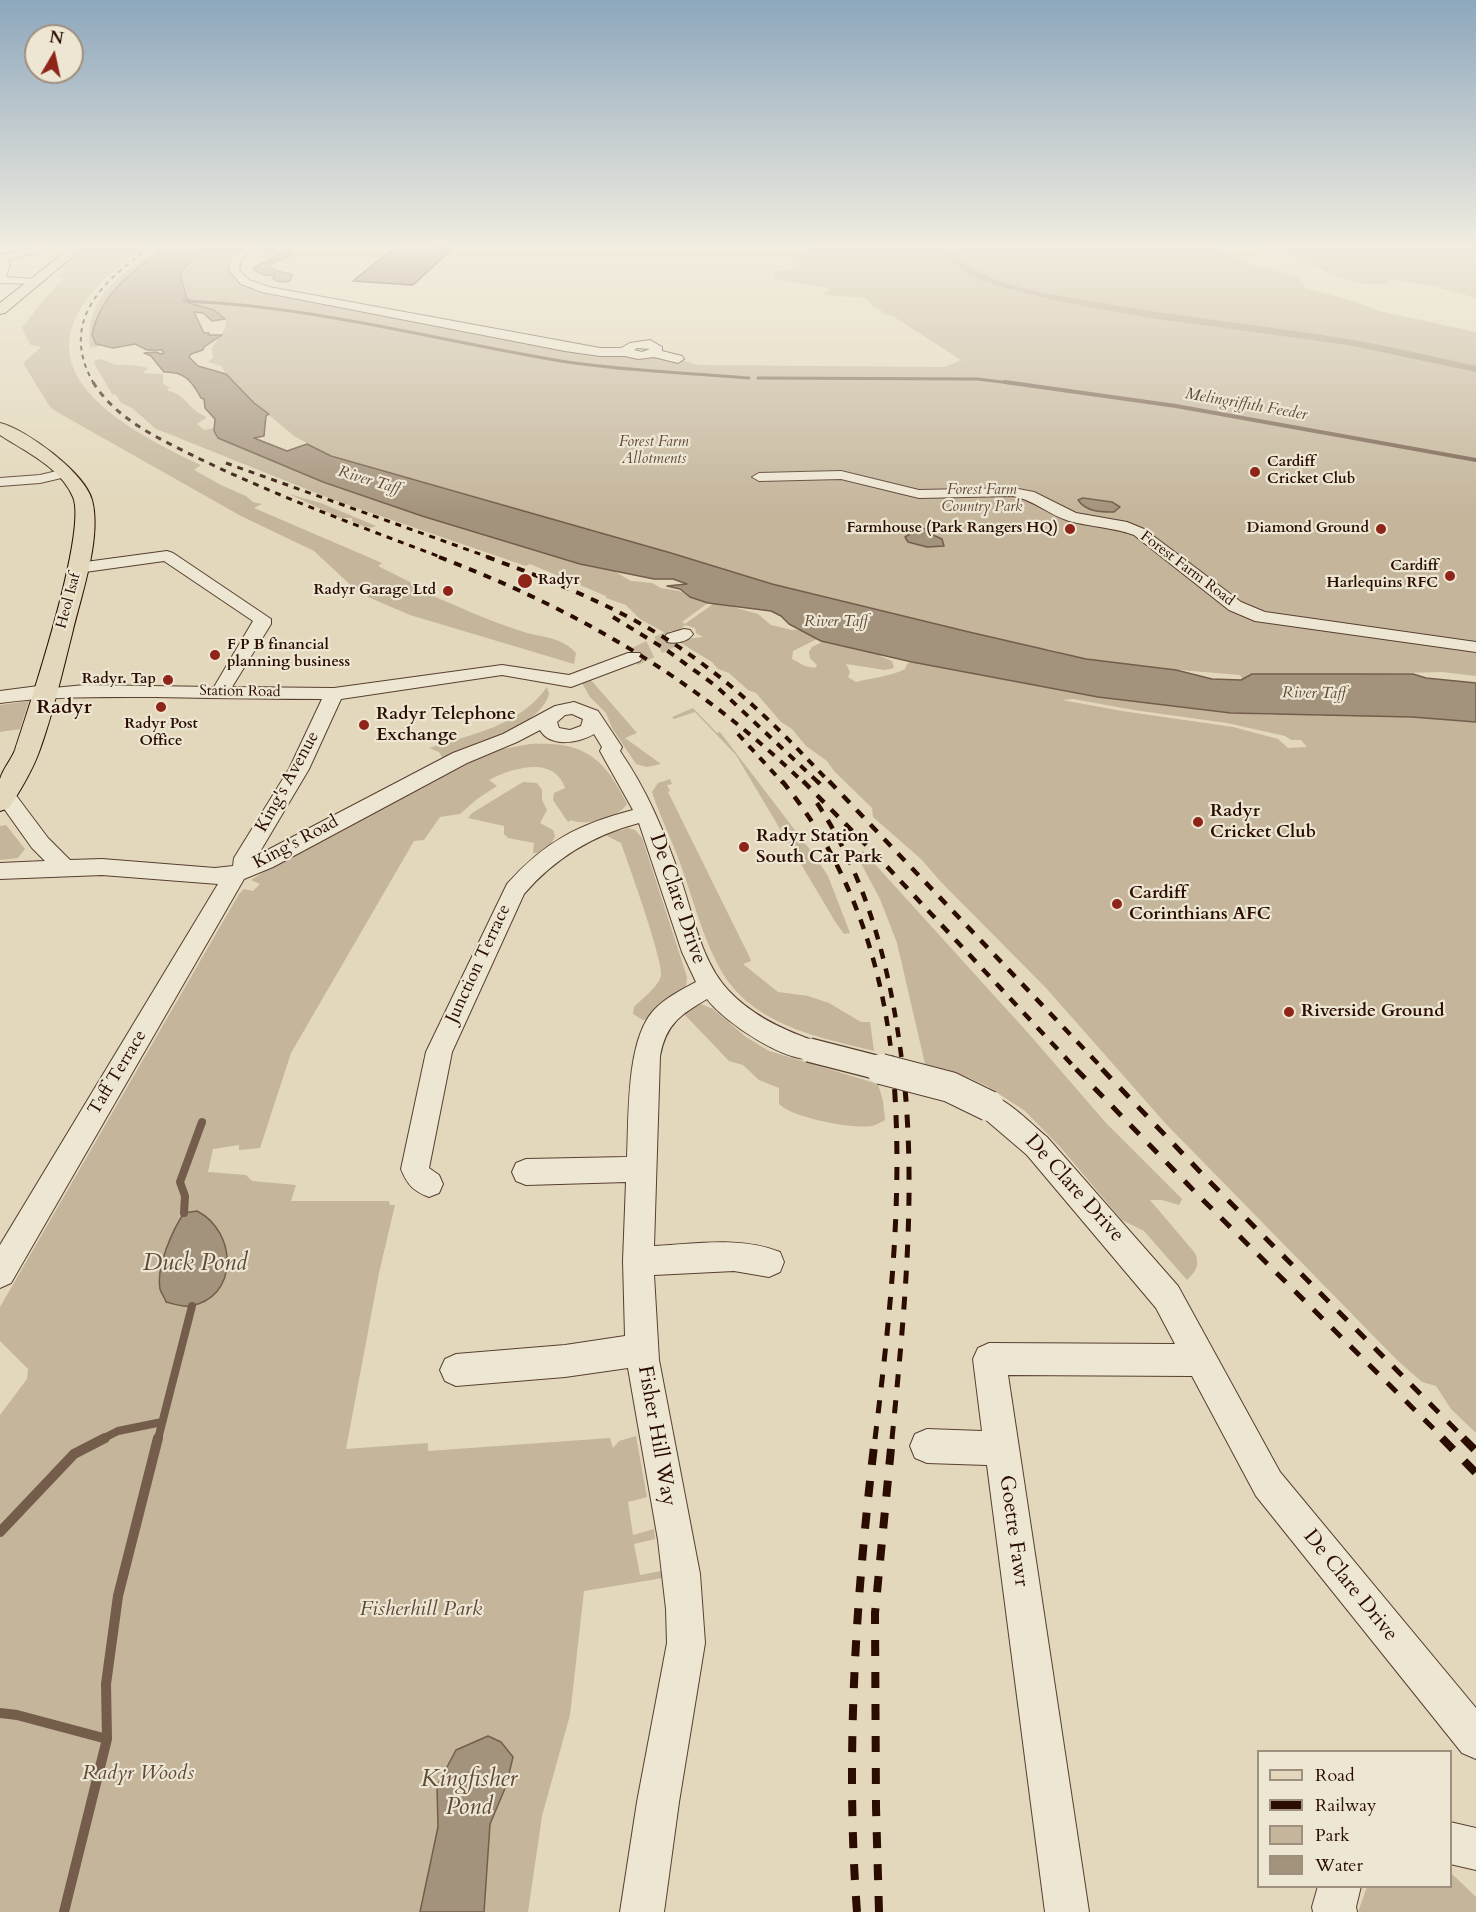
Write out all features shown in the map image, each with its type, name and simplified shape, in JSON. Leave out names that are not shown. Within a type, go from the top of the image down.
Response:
[{"type":"main road","name":"Heol Isaf","points":[[0,428],[54,462],[65,473],[82,497],[86,518],[78,568],[46,692],[26,754],[2,799]]},
{"type":"street","points":[[508,336],[600,352],[627,352],[638,356],[654,353],[678,359]]},
{"type":"street","points":[[0,482],[40,479],[65,473]]},
{"type":"street","name":"Forest Farm Road","points":[[759,477],[831,474],[848,476],[919,494],[1002,492],[1022,494],[1072,517],[1114,523],[1139,532],[1235,606],[1261,617],[1476,647]]},
{"type":"street","points":[[78,568],[167,556],[262,619],[262,624],[220,692]]},
{"type":"street","name":"Station Road","points":[[0,698],[46,692],[85,691],[334,694],[438,686],[502,670],[566,682],[583,678],[634,657]]},
{"type":"street","points":[[563,736],[578,735],[589,729],[592,720],[573,688],[566,682],[559,690],[547,727],[550,731],[563,736],[602,751],[610,751]]},
{"type":"street","name":"King's Avenue","points":[[241,871],[245,858],[299,769],[334,694]]},
{"type":"street","points":[[552,715],[567,709],[589,713]]},
{"type":"street","name":"De Clare Drive","points":[[589,713],[612,747],[610,751],[631,782],[647,814],[697,960],[710,986],[725,1003],[753,1025],[775,1037],[809,1050],[950,1087],[989,1106],[1037,1146],[1176,1310],[1200,1360],[1268,1484],[1476,1739]]},
{"type":"street","name":"King's Road","points":[[0,871],[102,867],[215,876],[241,871],[460,758],[510,738],[552,715]]},
{"type":"street","name":"King's Road","points":[[510,738],[563,736]]},
{"type":"street","points":[[2,799],[64,868]]},
{"type":"street","name":"Junction Terrace","points":[[429,1184],[418,1176],[415,1169],[439,1052],[510,898],[534,868],[575,838],[616,822],[647,814]]},
{"type":"street","name":"Taff Terrace","points":[[0,1273],[241,871]]},
{"type":"street","name":"Fisher Hill Way","points":[[642,1912],[658,1802],[686,1643],[683,1579],[653,1426],[642,1350],[638,1261],[639,1169],[647,1056],[654,1027],[670,1009],[710,986]]},
{"type":"street","points":[[526,1172],[639,1169]]},
{"type":"street","points":[[638,1261],[734,1257],[769,1262]]},
{"type":"street","points":[[456,1370],[565,1361],[642,1350]]},
{"type":"street","name":"Goetre Fawr","points":[[1067,1912],[989,1359],[1200,1360]]},
{"type":"street","points":[[927,1446],[1002,1448]]},
{"type":"street","points":[[1452,1843],[1476,1849]]},
{"type":"street","points":[[1335,1912],[1334,1907],[1340,1888]]},
{"type":"green space","points":[[26,336],[71,336],[69,345],[76,373],[94,398],[123,422],[159,444],[201,465],[194,470],[246,496],[253,502],[262,504],[254,508],[382,563],[378,566],[422,588],[426,593],[497,623],[564,643],[576,653],[574,664],[410,615],[356,590],[314,551],[241,516],[50,407],[23,363],[41,347],[30,345]]},
{"type":"green space","points":[[90,336],[97,336],[95,338],[99,346],[90,348]]},
{"type":"green space","name":"Forest Farm Country Park","points":[[220,336],[495,336],[682,360],[697,365],[945,367],[961,360],[924,336],[1476,336],[1476,676],[1442,672],[1279,676],[1243,680],[1240,675],[1180,670],[1171,674],[1086,660],[1049,649],[1037,649],[967,632],[963,634],[775,588],[590,529],[583,533],[449,489],[345,464],[294,436],[263,410],[249,408],[221,366],[208,362],[213,358],[212,348]]},
{"type":"green space","name":"Riverside Ground","points":[[100,359],[117,365],[141,366],[148,368],[143,373],[163,374],[163,384],[169,387],[168,391],[179,395],[194,410],[205,416],[206,418],[197,424],[204,430],[214,428],[219,438],[230,438],[607,567],[631,581],[652,583],[708,603],[682,622],[685,624],[713,604],[719,603],[758,614],[771,625],[792,630],[806,629],[819,638],[793,651],[792,659],[805,666],[815,668],[817,665],[810,658],[809,652],[812,647],[834,636],[884,652],[880,656],[892,661],[894,668],[885,670],[846,664],[850,672],[848,677],[856,682],[905,669],[907,664],[915,658],[1098,697],[1231,713],[1272,715],[1283,712],[1325,716],[1332,712],[1476,716],[1476,1433],[1451,1409],[1436,1386],[1422,1382],[1397,1360],[1166,1124],[1046,988],[921,859],[873,817],[872,808],[834,771],[827,761],[806,746],[756,693],[748,690],[729,673],[718,669],[712,662],[676,640],[703,637],[696,633],[695,628],[685,625],[675,634],[674,631],[669,631],[667,634],[640,619],[626,605],[530,564],[526,566],[331,499],[156,429],[112,394],[94,361]],"holes":[[[1073,699],[1227,723],[1285,736],[1291,740],[1301,740],[1307,747],[1288,748],[1278,739],[1233,727],[1062,700]]]},
{"type":"green space","points":[[289,494],[321,503],[376,526],[367,527],[352,521],[352,518],[340,518]]},
{"type":"green space","points":[[637,658],[642,661],[591,680],[637,733],[625,738],[661,764],[647,767],[636,764],[612,728],[606,713],[590,697],[582,683]]},
{"type":"green space","points":[[547,687],[549,694],[543,706],[533,717],[504,734],[443,759],[439,752],[429,748],[478,733],[509,720],[536,700]]},
{"type":"green space","points":[[29,701],[20,729],[0,732],[0,705]]},
{"type":"green space","points":[[693,708],[717,733],[720,732],[817,859],[828,876],[850,933],[844,934],[836,923],[736,755],[695,712],[674,719],[672,717]]},
{"type":"green space","points":[[530,744],[565,746],[590,755],[610,774],[627,804],[617,813],[601,820],[577,822],[571,820],[568,822],[553,800],[554,793],[565,788],[560,778],[552,771],[532,767],[509,772],[489,780],[497,786],[460,814],[440,817],[424,840],[414,841],[291,1053],[260,1148],[239,1150],[239,1145],[213,1149],[208,1172],[246,1175],[252,1181],[296,1185],[291,1201],[389,1201],[390,1205],[395,1205],[379,1273],[346,1449],[428,1443],[428,1451],[610,1438],[613,1448],[619,1441],[636,1436],[647,1497],[628,1502],[633,1535],[654,1529],[655,1539],[634,1544],[640,1575],[661,1571],[663,1578],[584,1591],[570,1715],[542,1816],[528,1912],[0,1912],[0,1415],[27,1379],[28,1369],[0,1341],[0,1307],[239,894],[244,889],[253,891],[260,884],[251,880],[273,866],[479,758],[497,750]]},
{"type":"green space","points":[[670,779],[672,784],[667,785],[670,791],[668,792],[751,961],[743,964],[778,992],[808,996],[829,1003],[861,1022],[870,1022],[874,1051],[828,1040],[784,1024],[764,1014],[730,984],[708,942],[652,792],[658,783]]},
{"type":"green space","points":[[523,782],[537,783],[542,790],[542,800],[547,810],[540,823],[553,830],[555,836],[550,847],[542,853],[533,853],[534,843],[508,838],[504,834],[504,826],[468,818],[472,813]]},
{"type":"green space","points":[[6,825],[25,849],[18,858],[0,860],[0,826]]},
{"type":"green space","points":[[628,828],[635,830],[642,838],[687,977],[686,986],[652,1018],[643,1020],[633,1014],[634,1007],[657,984],[661,976],[657,952],[621,843],[605,835]]},
{"type":"green space","points":[[863,851],[1029,1034],[1106,1123],[1182,1199],[1179,1205],[1162,1200],[1150,1200],[1195,1253],[1196,1268],[1187,1280],[1144,1231],[1122,1220],[1061,1148],[1025,1111],[987,1086],[965,1076],[925,1064],[897,943],[880,899],[856,854]]},
{"type":"green space","points":[[701,1004],[713,1009],[746,1037],[769,1051],[878,1084],[885,1120],[872,1126],[851,1126],[809,1118],[786,1109],[779,1104],[779,1088],[759,1080],[743,1065],[729,1061],[686,1016],[684,1012]]},
{"type":"green space","points":[[1452,1874],[1476,1897],[1476,1912],[1358,1912],[1367,1888],[1452,1888]]},
{"type":"water","name":"River Taff","points":[[93,336],[220,336],[203,350],[189,357],[198,366],[226,374],[254,403],[269,414],[266,416],[264,436],[254,438],[287,451],[307,444],[331,456],[772,584],[1086,659],[1176,670],[1212,679],[1241,680],[1252,674],[1413,674],[1426,678],[1476,683],[1476,722],[1412,717],[1231,713],[1098,697],[912,662],[821,641],[789,624],[781,616],[771,611],[708,603],[690,597],[680,589],[667,586],[687,584],[673,579],[654,579],[580,564],[422,516],[323,482],[218,438],[214,431],[215,419],[205,408],[204,399],[191,382],[177,373],[164,372],[151,356],[144,353],[161,354],[164,353],[162,350],[147,350],[135,344],[113,348],[96,344]]},
{"type":"water","points":[[1083,498],[1112,502],[1120,507],[1114,512],[1094,510],[1081,504],[1078,500]]},
{"type":"water","points":[[914,527],[928,529],[933,535],[942,539],[944,546],[927,547],[908,542],[905,537],[912,533],[910,530]]},
{"type":"water","name":"Duck Pond","points":[[197,1211],[210,1221],[220,1234],[226,1248],[227,1264],[224,1278],[217,1291],[205,1301],[189,1306],[166,1302],[159,1280],[166,1250],[184,1213]]},
{"type":"water","name":"Kingfisher Pond","points":[[488,1736],[501,1742],[513,1757],[506,1786],[490,1824],[484,1912],[420,1912],[438,1827],[437,1786],[456,1750]]},
{"type":"waterway","name":"Melingriffith Feeder","points":[[431,336],[567,362],[635,370],[749,378]]},
{"type":"waterway","points":[[1306,336],[1348,342],[1476,369]]},
{"type":"waterway","name":"Melingriffith Feeder","points":[[758,378],[977,379],[1019,384]]},
{"type":"waterway","name":"Melingriffith Feeder","points":[[1005,382],[1176,406],[1476,460]]},
{"type":"waterway","points":[[184,1213],[185,1196],[180,1182],[202,1122]]},
{"type":"waterway","points":[[158,1439],[192,1306]]},
{"type":"waterway","points":[[102,1439],[118,1431],[162,1422]]},
{"type":"waterway","points":[[0,1532],[74,1454],[105,1438]]},
{"type":"waterway","points":[[107,1739],[106,1684],[118,1596],[158,1438]]},
{"type":"waterway","points":[[0,1713],[17,1715],[107,1739]]},
{"type":"waterway","points":[[64,1912],[107,1739]]},
{"type":"tunnel","points":[[634,657],[673,638]]},
{"type":"railway","points":[[82,336],[84,362],[93,382]]},
{"type":"railway","points":[[93,382],[114,407],[127,418],[170,444],[290,499],[443,558]]},
{"type":"railway","points":[[226,463],[491,558]]},
{"type":"railway","points":[[439,557],[539,600],[633,651],[721,711],[804,783]]},
{"type":"railway","points":[[487,557],[597,602],[676,645],[718,675],[751,704],[830,783]]},
{"type":"railway","points":[[613,617],[665,649],[716,686],[819,783]]},
{"type":"railway","points":[[738,734],[783,783]]},
{"type":"railway","points":[[782,781],[827,846],[860,917],[881,993],[893,1070]]},
{"type":"railway","points":[[803,781],[879,858],[1077,1070]]},
{"type":"railway","points":[[829,781],[1104,1070]]},
{"type":"railway","points":[[817,803],[851,865],[876,931],[892,1000],[903,1070]]},
{"type":"railway","points":[[875,1439],[894,1254],[897,1162],[893,1069]]},
{"type":"railway","points":[[892,1439],[901,1347],[909,1208],[909,1161],[903,1069]]},
{"type":"railway","points":[[1076,1069],[1200,1197],[1444,1439]]},
{"type":"railway","points":[[1102,1069],[1205,1177],[1465,1439]]},
{"type":"railway","points":[[857,1912],[852,1793],[854,1675],[862,1556],[875,1438]]},
{"type":"railway","points":[[879,1912],[875,1613],[892,1438]]},
{"type":"railway","points":[[1442,1438],[1476,1473]]},
{"type":"railway","points":[[1463,1438],[1476,1451]]},
{"type":"place","name":"Cardiff Cricket Club","points":[[1255,472]]},
{"type":"place","name":"Farmhouse (Park Rangers HQ)","points":[[1070,529]]},
{"type":"place","name":"Diamond Ground","points":[[1381,529]]},
{"type":"place","name":"Cardiff Harlequins RFC","points":[[1450,576]]},
{"type":"place","name":"Radyr","points":[[525,581]]},
{"type":"place","name":"Radyr Garage Ltd","points":[[448,591]]},
{"type":"place","name":"F P B financial planning business","points":[[215,655]]},
{"type":"place","name":"Radyr. Tap","points":[[168,680]]},
{"type":"place","name":"Radyr Post Office","points":[[161,707]]},
{"type":"place","name":"Radyr Telephone Exchange","points":[[364,725]]},
{"type":"place","name":"Radyr Cricket Club","points":[[1198,822]]},
{"type":"place","name":"Radyr Station South Car Park","points":[[744,847]]},
{"type":"place","name":"Cardiff Corinthians AFC","points":[[1117,904]]},
{"type":"place","name":"Riverside Ground","points":[[1289,1012]]},
{"type":"district","name":"Radyr","points":[[64,708]]},
{"type":"park label","name":"Forest Farm Allotments","points":[[654,452]]},
{"type":"park label","name":"Fisherhill Park","points":[[421,1610]]},
{"type":"park label","name":"Radyr Woods","points":[[138,1774]]}]
